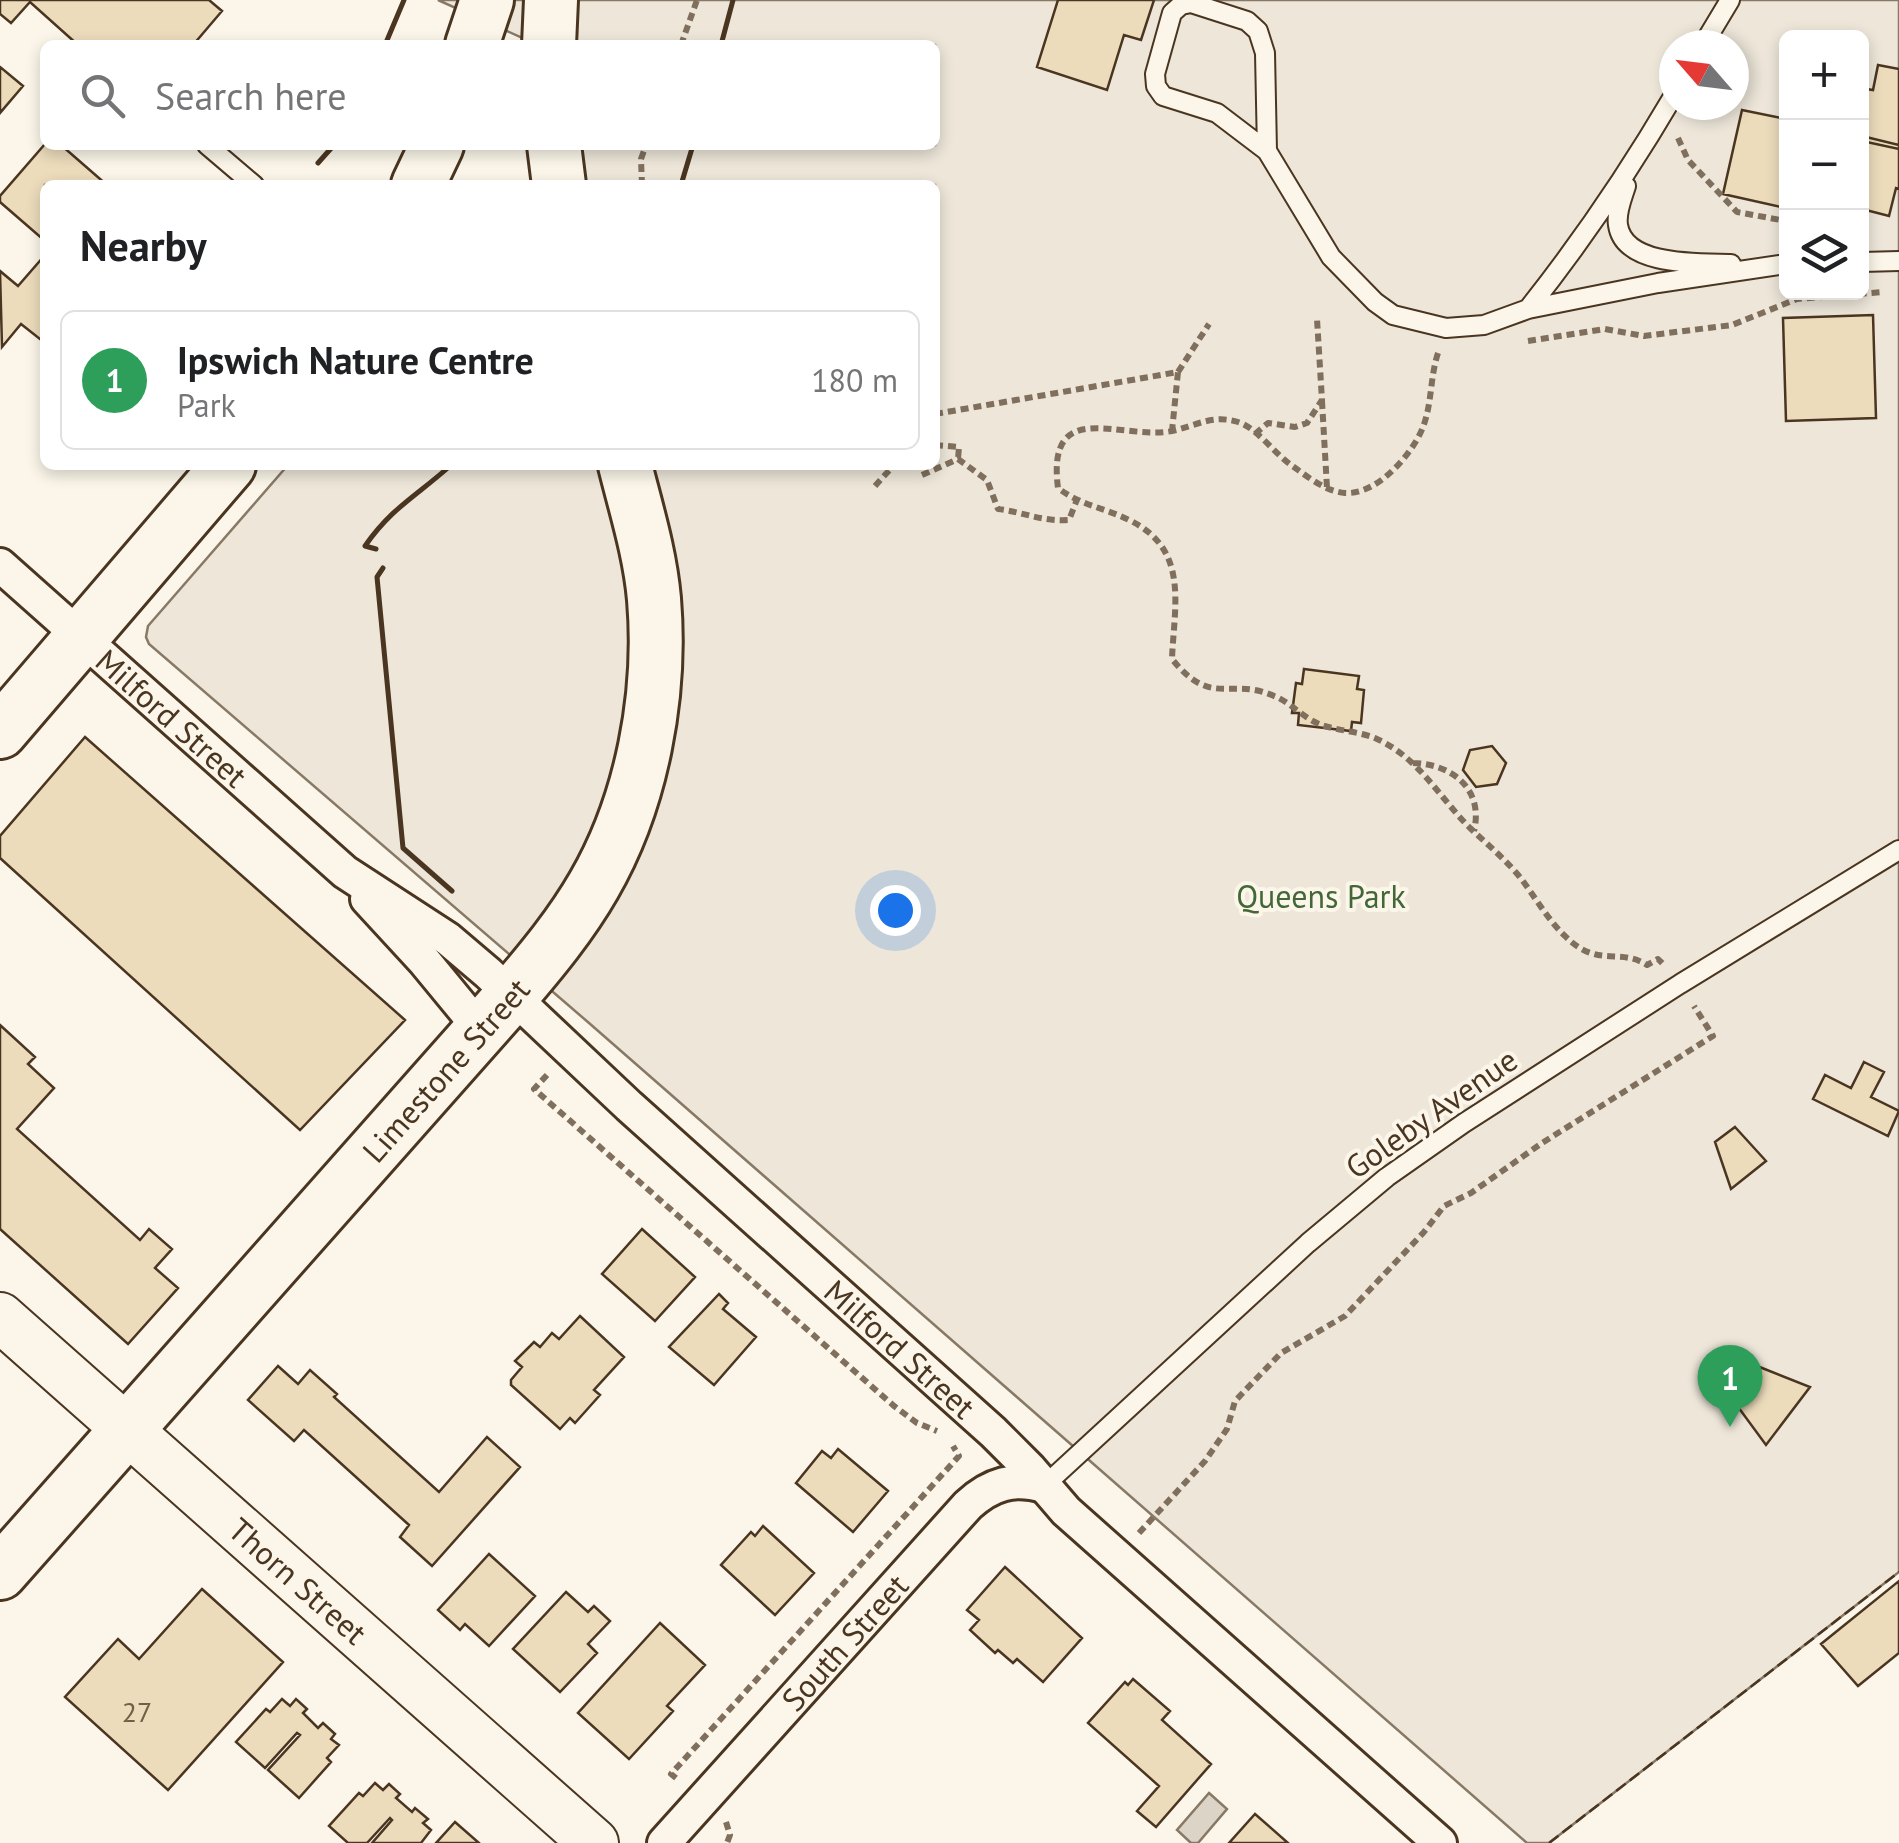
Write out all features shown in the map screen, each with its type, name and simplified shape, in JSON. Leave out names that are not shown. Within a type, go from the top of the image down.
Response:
[{"type":"main road","points":[[474,40],[487,0]]},
{"type":"main road","points":[[550,0],[550,40]]},
{"type":"main road","points":[[420,180],[435,150]]},
{"type":"main road","points":[[555,150],[558,180]]},
{"type":"main road","points":[[0,732],[225,470]]},
{"type":"main road","name":"Limestone Street","points":[[0,1573],[549,952],[595,883],[616,841],[643,753],[654,685],[654,598],[626,470]]},
{"type":"main road","name":"Thorn Street","points":[[0,1318],[594,1843]]},
{"type":"street","name":"Milford Street","points":[[0,565],[345,872],[448,940],[497,1012]]},
{"type":"street","name":"Milford Street","points":[[345,872],[385,922],[449,988],[497,1012],[628,1106],[993,1432],[1066,1511],[1440,1843]]},
{"type":"street","name":"South Street","points":[[664,1843],[968,1504],[1006,1482],[1044,1486]]},
{"type":"lane","points":[[1712,30],[1730,0]]},
{"type":"lane","points":[[1267,151],[1265,53],[1258,30],[1210,9],[1191,3],[1181,5],[1172,14],[1155,74],[1156,86],[1163,96],[1217,114],[1267,151],[1331,257],[1375,302],[1402,319],[1446,328],[1484,326],[1528,309],[1658,282],[1779,265]]},
{"type":"lane","points":[[1528,309],[1631,169],[1659,120]]},
{"type":"lane","points":[[213,150],[248,180]]},
{"type":"lane","points":[[1631,169],[1618,210],[1618,226],[1634,249],[1662,260],[1779,264]]},
{"type":"lane","points":[[1869,262],[1899,261]]},
{"type":"lane","name":"Goleby Avenue","points":[[1044,1486],[1344,1210],[1422,1150],[1680,984],[1899,850]]},
{"type":"path","points":[[683,40],[697,0]]},
{"type":"path","points":[[1659,120],[1678,136],[1688,160],[1738,212],[1779,221]]},
{"type":"path","points":[[642,180],[644,150]]},
{"type":"path","points":[[1869,292],[1899,291]]},
{"type":"path","points":[[1512,343],[1605,328],[1644,336],[1732,325],[1794,300]]},
{"type":"path","points":[[1316,319],[1327,488]]},
{"type":"path","points":[[1172,431],[1178,372],[1209,324]]},
{"type":"path","points":[[1118,1558],[1205,1461],[1228,1428],[1235,1401],[1281,1353],[1345,1316],[1444,1206],[1471,1194],[1542,1143],[1713,1036],[1658,958],[1647,964],[1634,956],[1588,954],[1565,936],[1518,874],[1413,763],[1377,739],[1318,724],[1273,695],[1204,688],[1184,674],[1172,659],[1178,601],[1174,573],[1164,552],[1150,534],[1132,521],[1076,502],[1058,488],[1059,450],[1072,434],[1095,426],[1136,432],[1172,431],[1210,418],[1241,422],[1274,453],[1327,488],[1346,493],[1367,488],[1391,471],[1412,448],[1423,426],[1446,328]]},
{"type":"path","points":[[1437,355],[1456,352]]},
{"type":"path","points":[[940,413],[1178,372]]},
{"type":"path","points":[[1255,434],[1268,422],[1296,427],[1307,423],[1322,400]]},
{"type":"path","points":[[940,446],[959,448],[958,458]]},
{"type":"path","points":[[958,458],[988,480],[998,509],[1035,519],[1069,520],[1076,502]]},
{"type":"path","points":[[940,466],[958,458]]},
{"type":"path","points":[[875,486],[889,470]]},
{"type":"path","points":[[922,475],[933,470]]},
{"type":"path","points":[[1413,763],[1453,771],[1465,783],[1474,800],[1474,830]]},
{"type":"path","points":[[534,1089],[906,1416],[946,1436],[959,1456],[671,1774]]},
{"type":"path","points":[[725,1818],[730,1835],[727,1843]]},
{"type":"green space","name":"Queens Park","points":[[438,0],[1899,0],[1899,1572],[1549,1843],[1527,1843],[149,644],[146,637],[148,626],[284,470],[940,470],[940,180],[552,180],[568,150],[940,150],[940,40],[527,40]]},
{"type":"shaded area","points":[[1209,1793],[1227,1809],[1198,1843],[1191,1843],[1177,1830]]},
{"type":"building","points":[[0,0],[209,0],[222,11],[197,40],[72,40],[30,2],[11,23],[0,14]]},
{"type":"building","points":[[1058,0],[1154,0],[1141,40],[1124,35],[1107,90],[1037,67]]},
{"type":"building","points":[[1878,65],[1899,69],[1899,149],[1869,143],[1869,89],[1873,90]]},
{"type":"building","points":[[0,67],[23,86],[0,113]]},
{"type":"building","points":[[1749,111],[1779,118],[1779,206],[1723,194],[1740,120],[1749,120]]},
{"type":"building","points":[[1869,138],[1899,145],[1899,189],[1896,188],[1889,216],[1869,211]]},
{"type":"building","points":[[40,150],[67,150],[101,180],[40,180],[40,237],[0,202],[0,196]]},
{"type":"building","points":[[40,261],[40,339],[21,324],[2,347],[0,271],[18,286]]},
{"type":"building","points":[[1873,315],[1876,418],[1786,421],[1783,318]]},
{"type":"building","points":[[1304,669],[1359,676],[1357,689],[1364,690],[1361,723],[1352,722],[1351,731],[1298,725],[1299,713],[1292,713],[1296,683],[1302,684]]},
{"type":"building","points":[[85,737],[405,1020],[300,1130],[0,858],[0,836]]},
{"type":"building","points":[[1492,746],[1506,763],[1497,784],[1476,787],[1463,770],[1470,750]]},
{"type":"building","points":[[0,1025],[35,1057],[28,1064],[54,1088],[17,1129],[140,1240],[149,1229],[172,1249],[155,1268],[178,1288],[128,1344],[0,1229]]},
{"type":"building","points":[[1864,1062],[1884,1072],[1871,1097],[1899,1111],[1888,1136],[1813,1099],[1825,1075],[1851,1088]]},
{"type":"building","points":[[1735,1127],[1766,1161],[1731,1189],[1715,1142]]},
{"type":"building","points":[[642,1229],[695,1277],[655,1321],[602,1274]]},
{"type":"building","points":[[719,1294],[728,1303],[723,1309],[756,1337],[714,1385],[669,1347]]},
{"type":"building","points":[[580,1316],[624,1357],[594,1390],[600,1395],[575,1423],[570,1418],[560,1429],[511,1385],[511,1380],[522,1367],[515,1361],[534,1342],[540,1347],[552,1333],[559,1339]]},
{"type":"building","points":[[1752,1364],[1810,1387],[1766,1445],[1730,1396]]},
{"type":"building","points":[[278,1366],[298,1384],[310,1370],[337,1394],[334,1397],[439,1492],[487,1437],[520,1467],[432,1566],[400,1537],[409,1525],[304,1430],[294,1441],[248,1400]]},
{"type":"building","points":[[838,1449],[888,1491],[853,1532],[796,1483],[822,1451],[831,1458]]},
{"type":"building","points":[[763,1526],[814,1573],[775,1615],[721,1565],[751,1532],[755,1536]]},
{"type":"building","points":[[489,1554],[535,1596],[489,1646],[465,1624],[460,1630],[438,1610]]},
{"type":"building","points":[[1005,1567],[1082,1638],[1043,1682],[1017,1659],[1013,1663],[998,1650],[995,1653],[970,1630],[979,1620],[967,1610]]},
{"type":"building","points":[[1899,1581],[1899,1653],[1858,1686],[1821,1644]]},
{"type":"building","points":[[202,1589],[283,1662],[168,1790],[65,1697],[118,1639],[139,1659]]},
{"type":"building","points":[[566,1592],[588,1612],[594,1606],[610,1621],[588,1644],[597,1653],[560,1692],[513,1649]]},
{"type":"building","points":[[660,1623],[705,1665],[667,1706],[673,1711],[629,1759],[578,1713]]},
{"type":"building","points":[[1133,1679],[1170,1711],[1162,1720],[1211,1764],[1156,1827],[1137,1811],[1159,1786],[1088,1723],[1125,1682],[1128,1685]]},
{"type":"building","points":[[282,1699],[290,1706],[296,1699],[318,1728],[323,1723],[335,1734],[331,1739],[339,1745],[327,1758],[331,1762],[299,1798],[268,1770],[300,1735],[297,1733],[265,1768],[236,1742],[266,1709],[270,1712]]},
{"type":"building","points":[[375,1783],[383,1790],[389,1784],[400,1794],[396,1798],[428,1819],[423,1823],[431,1830],[421,1843],[372,1843],[390,1818],[367,1843],[348,1843],[329,1826],[359,1793],[363,1796]]},
{"type":"building","points":[[1255,1814],[1288,1843],[1229,1843]]},
{"type":"building","points":[[455,1822],[479,1843],[436,1843]]},
{"type":"fence","points":[[1549,1843],[1899,1572]]},
{"type":"wall","points":[[387,40],[404,0]]},
{"type":"wall","points":[[722,40],[733,0]]},
{"type":"wall","points":[[318,163],[330,150]]},
{"type":"wall","points":[[682,180],[692,150]]},
{"type":"wall","points":[[376,549],[365,546],[385,521],[445,470]]},
{"type":"wall","points":[[383,568],[377,577],[403,848],[452,891]]},
{"type":"place","name":"Ipswich Nature Centre","points":[[1730,1427]]}]
